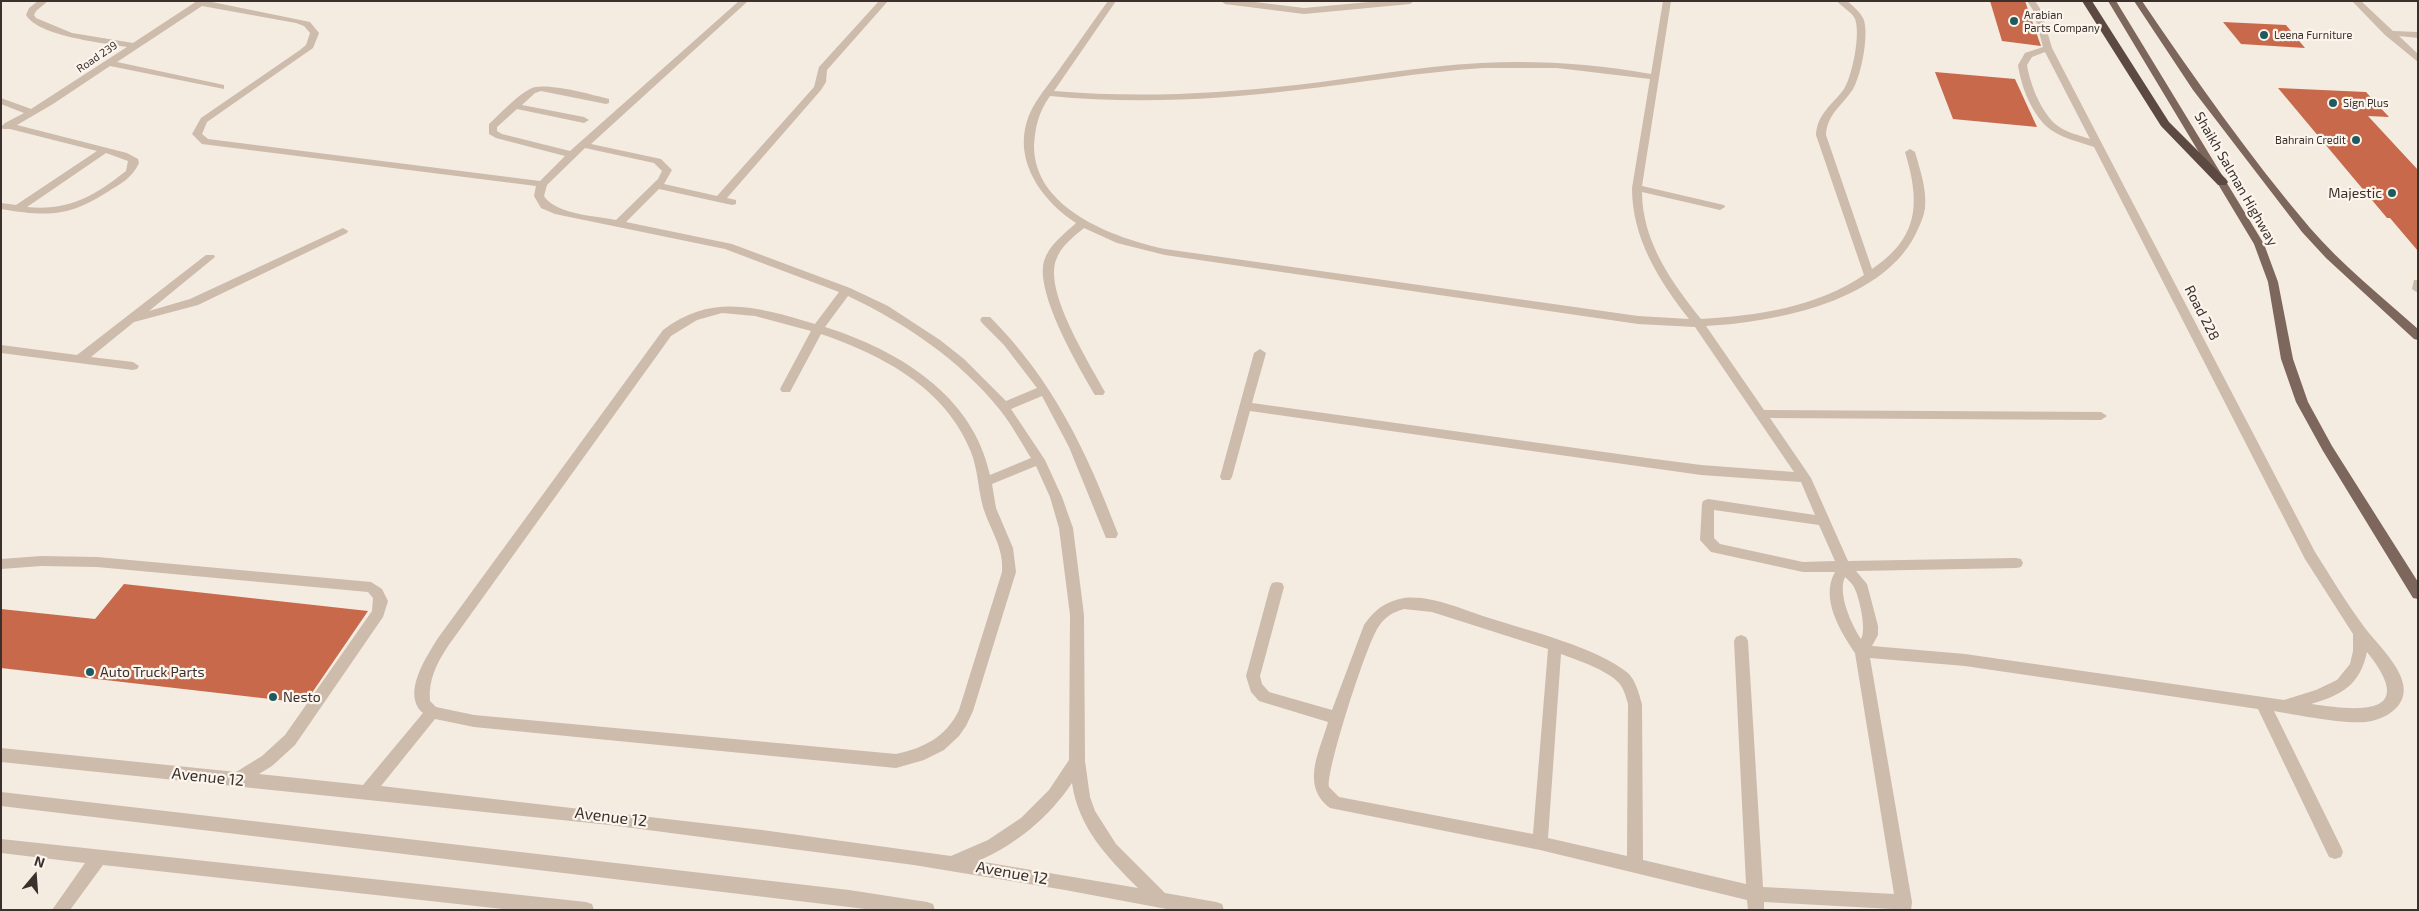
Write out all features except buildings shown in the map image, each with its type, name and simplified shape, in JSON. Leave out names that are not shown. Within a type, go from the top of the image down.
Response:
[{"type":"highway","points":[[2087,1],[2165,124],[2193,156],[2222,182]]},
{"type":"main road","name":"Shaikh Salman Highway","points":[[2112,1],[2259,244],[2267,263],[2278,302],[2286,359],[2302,402],[2327,448],[2418,594]]},
{"type":"main road","name":"Shaikh Salman Highway","points":[[2138,1],[2213,112],[2306,230],[2330,256],[2418,336]]},
{"type":"street","points":[[44,1],[32,10],[30,15],[44,25],[90,39],[134,46]]},
{"type":"street","points":[[728,1],[743,3]]},
{"type":"street","points":[[720,199],[818,88],[821,82],[822,69],[884,1]]},
{"type":"street","points":[[1112,1],[1037,108],[1029,126],[1027,152],[1035,177],[1054,202],[1083,224],[1120,241],[1165,252],[1638,320],[1698,323],[1754,318],[1801,306],[1838,293],[1870,278],[1895,259],[1912,237],[1920,214],[1920,189],[1910,152]]},
{"type":"street","points":[[1225,1],[1304,11],[1410,1]]},
{"type":"street","points":[[1667,1],[1637,188],[1637,201],[1643,231],[1656,262],[1676,295],[1698,323],[1805,478],[1844,567],[1860,584],[1869,615],[1871,635],[1862,651]]},
{"type":"street","points":[[1841,1],[1858,16],[1860,22],[1857,59],[1852,82],[1823,120],[1821,135],[1870,278]]},
{"type":"street","name":"Road 228","points":[[1862,651],[1956,659],[2343,714],[2371,715],[2386,709],[2395,699],[2396,683],[2388,666],[2360,633],[2310,555],[2048,48],[2037,10],[2032,1]]},
{"type":"street","points":[[2355,1],[2418,59]]},
{"type":"street","points":[[202,2],[298,21],[307,24],[315,33],[310,46],[303,52],[204,120],[197,134],[205,142],[542,184]]},
{"type":"street","name":"Road 239","points":[[5,128],[32,113],[202,2]]},
{"type":"street","points":[[743,3],[542,184],[540,196],[545,206],[559,212],[728,246],[846,291],[884,309],[936,343],[960,362],[1004,407],[1038,460],[1056,497],[1066,528],[1073,570],[1078,673],[1077,760],[1082,798],[1099,833],[1119,859],[1160,899]]},
{"type":"street","points":[[2388,33],[2418,34]]},
{"type":"street","points":[[2048,48],[2027,55],[2022,64],[2023,74],[2043,116],[2063,133],[2097,144]]},
{"type":"street","points":[[108,63],[221,87]]},
{"type":"street","points":[[1047,93],[1125,100],[1178,99],[1433,69],[1489,65],[1579,67],[1655,77]]},
{"type":"street","points":[[573,155],[495,134],[492,126],[532,91],[540,88],[606,100]]},
{"type":"street","points":[[1,101],[32,113]]},
{"type":"street","points":[[514,106],[584,120]]},
{"type":"street","points":[[1,206],[46,213],[68,210],[88,200],[130,172],[133,167],[133,159],[105,150],[5,128]]},
{"type":"street","points":[[584,145],[662,163],[667,173],[657,186],[619,223]]},
{"type":"street","points":[[17,209],[105,150]]},
{"type":"street","points":[[657,186],[732,202]]},
{"type":"street","points":[[1637,188],[1720,207]]},
{"type":"street","points":[[1083,224],[1061,243],[1048,266],[1046,278],[1052,302],[1099,392]]},
{"type":"street","points":[[132,319],[194,302],[343,231]]},
{"type":"street","points":[[81,358],[210,257]]},
{"type":"street","points":[[2418,283],[2418,289]]},
{"type":"street","points":[[786,389],[800,358],[817,328],[846,291]]},
{"type":"street","points":[[729,309],[762,314],[817,328],[860,345],[898,364],[938,393],[955,412],[979,453],[985,482],[990,510],[1008,548],[1009,572],[960,726],[948,740],[933,751],[915,758],[896,761],[474,722],[432,712],[423,704],[424,678],[432,660],[667,333],[687,319],[700,314],[729,309]]},
{"type":"street","points":[[986,320],[1022,356],[1044,390],[1078,451],[1111,534]]},
{"type":"street","points":[[1,349],[133,366]]},
{"type":"street","points":[[1226,478],[1260,352]]},
{"type":"street","points":[[1004,407],[1044,390]]},
{"type":"street","points":[[1246,406],[1647,463],[1710,471],[1805,478]]},
{"type":"street","points":[[1760,414],[2101,416]]},
{"type":"street","points":[[985,482],[1038,460]]},
{"type":"street","points":[[1824,521],[1708,504],[1707,540],[1716,548],[1803,567],[2016,563]]},
{"type":"street","points":[[1,564],[41,561],[97,562],[371,587],[379,593],[382,602],[378,612],[298,728],[279,751],[236,780]]},
{"type":"street","points":[[1634,864],[1635,704],[1631,690],[1623,678],[1610,668],[1555,645],[1432,606],[1416,603],[1400,604],[1386,608],[1375,617],[1337,718],[1320,782],[1327,798],[1335,803],[1540,843],[1634,864],[1756,902],[1906,907],[1862,651],[1847,630],[1840,612],[1836,582],[1844,567]]},
{"type":"street","points":[[1277,587],[1253,676],[1257,691],[1264,697],[1337,718]]},
{"type":"street","points":[[2284,705],[2327,692],[2342,685],[2354,675],[2362,649],[2360,633]]},
{"type":"street","points":[[1742,640],[1756,902]]},
{"type":"street","points":[[1540,843],[1555,645]]},
{"type":"street","points":[[2262,702],[2335,852]]},
{"type":"street","points":[[366,792],[432,712]]},
{"type":"street","name":"Avenue 12","points":[[1,755],[590,815],[802,840],[955,863],[1216,910]]},
{"type":"street","points":[[955,863],[1000,843],[1026,824],[1054,797],[1077,760]]},
{"type":"street","points":[[1,799],[840,897],[927,910]]},
{"type":"street","points":[[1,846],[586,910]]},
{"type":"street","points":[[60,910],[98,858]]},
{"type":"place","name":"Arabian Parts Company","points":[[2014,21]]},
{"type":"place","name":"Leena Furniture","points":[[2264,35]]},
{"type":"place","name":"Sign Plus","points":[[2333,103]]},
{"type":"place","name":"Bahrain Credit","points":[[2356,140]]},
{"type":"place","name":"Majestic","points":[[2392,193]]},
{"type":"place","name":"Auto Truck Parts","points":[[90,672]]},
{"type":"place","name":"Nesto","points":[[273,697]]}]
